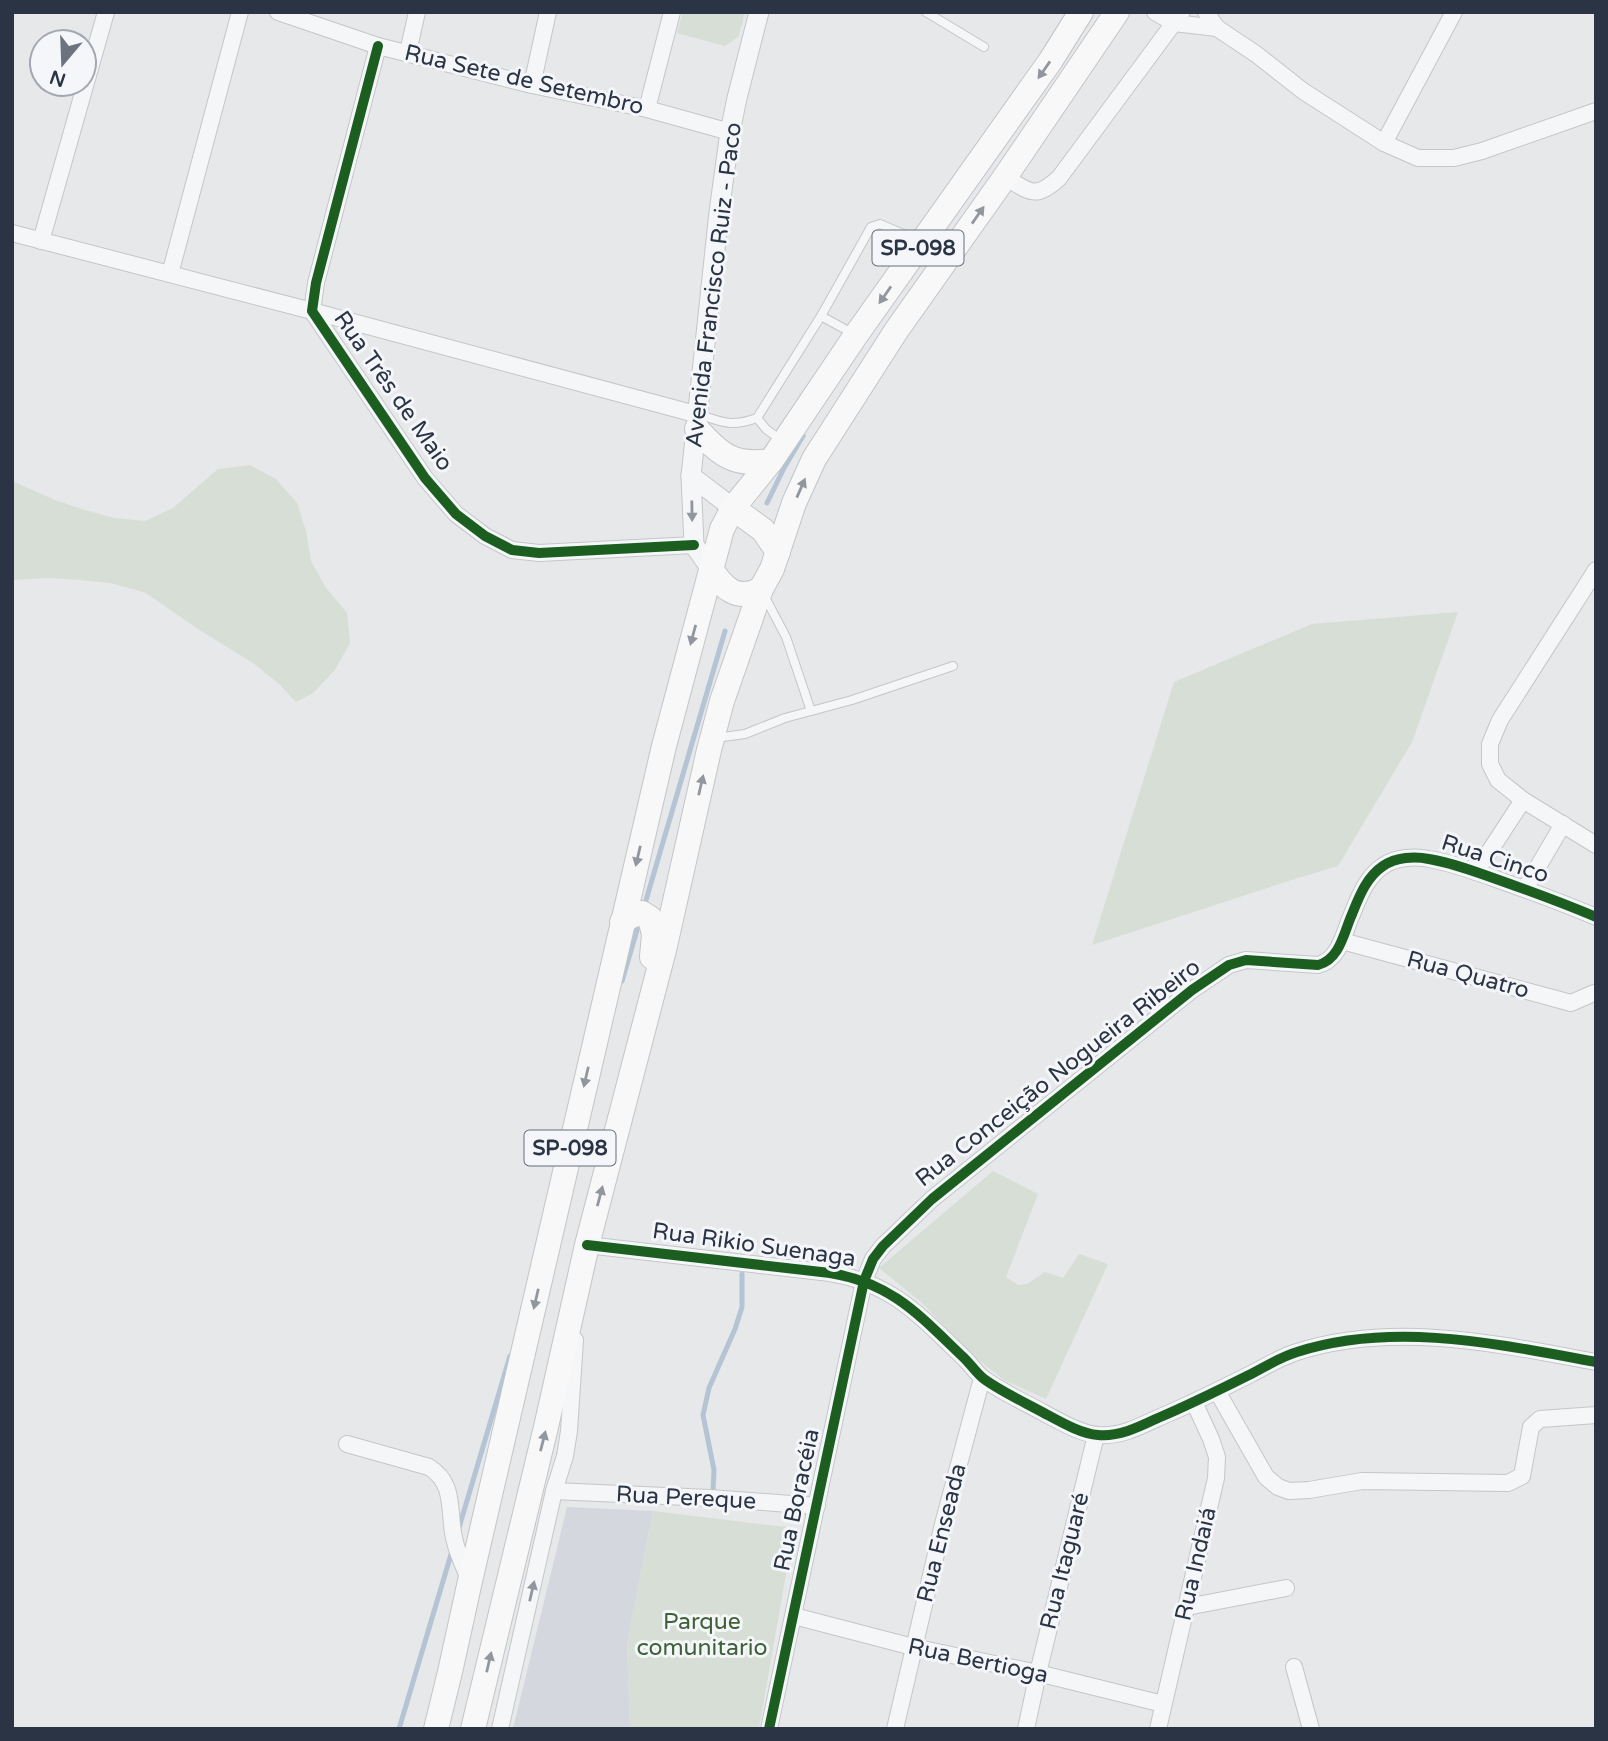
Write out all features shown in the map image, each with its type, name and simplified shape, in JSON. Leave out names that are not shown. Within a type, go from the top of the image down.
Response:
[{"type":"main road","name":"SP-098","points":[[436,1729],[622,922],[664,746],[722,529],[733,508],[777,451],[1051,60],[1081,12]]},
{"type":"main road","name":"SP-098","points":[[473,1729],[543,1441],[587,1245],[664,950],[712,738],[732,670],[761,589],[772,569],[794,503],[814,459],[851,399],[1117,12]]},
{"type":"main road","points":[[698,422],[712,445],[735,461],[756,463],[777,451]]},
{"type":"main road","points":[[733,508],[755,522],[778,552]]},
{"type":"main road","points":[[710,569],[720,584],[732,592],[752,594],[761,589]]},
{"type":"main road","points":[[622,922],[642,913],[650,918],[653,934],[650,1003]]},
{"type":"street","points":[[41,241],[106,12]]},
{"type":"street","points":[[170,274],[240,12]]},
{"type":"street","name":"Rua Sete de Setembro","points":[[278,12],[378,46],[532,85],[647,109],[730,132]]},
{"type":"street","points":[[408,52],[417,12]]},
{"type":"street","points":[[532,85],[548,12]]},
{"type":"street","points":[[647,109],[673,12]]},
{"type":"street","name":"Avenida Francisco Ruiz - Paco","points":[[694,545],[691,476],[719,212],[730,132],[759,12]]},
{"type":"street","points":[[1155,12],[1217,28],[1303,91],[1384,143],[1418,158],[1454,158],[1482,152],[1596,111]]},
{"type":"street","points":[[1206,12],[1217,28]]},
{"type":"street","points":[[1384,143],[1454,12]]},
{"type":"street","points":[[1005,177],[1029,191],[1041,191],[1049,187],[1178,18]]},
{"type":"street","name":"Rua Três de Maio","points":[[378,46],[316,283],[312,311],[425,478],[456,513],[485,536],[512,550],[539,552],[694,545]]},
{"type":"street","points":[[12,233],[312,311],[698,422]]},
{"type":"street","points":[[691,476],[733,508]]},
{"type":"street","points":[[694,545],[710,569]]},
{"type":"street","points":[[1596,570],[1500,720],[1490,744],[1490,764],[1497,780],[1523,800],[1596,845]]},
{"type":"street","points":[[1476,872],[1523,800]]},
{"type":"street","points":[[1525,889],[1563,824]]},
{"type":"street","name":"Rua Cinco","points":[[1342,941],[1368,880],[1383,866],[1399,858],[1427,858],[1476,872],[1596,917]]},
{"type":"street","name":"Rua Quatro","points":[[1342,941],[1571,1003],[1594,993]]},
{"type":"street","name":"Rua Conceição Nogueira Ribeiro","points":[[864,1281],[873,1259],[883,1246],[932,1199],[1192,990],[1229,965],[1246,960],[1318,965],[1326,963],[1342,941]]},
{"type":"street","name":"Rua Rikio Suenaga","points":[[587,1245],[831,1273],[864,1281],[890,1293],[912,1309],[968,1361],[982,1378],[1062,1423],[1096,1435],[1115,1435],[1136,1429],[1294,1353],[1334,1341],[1372,1337],[1440,1337],[1596,1362]]},
{"type":"street","name":"Rua Boracéia","points":[[769,1729],[864,1281]]},
{"type":"street","points":[[500,1729],[554,1491],[565,1456],[578,1290]]},
{"type":"street","name":"Rua Enseada","points":[[895,1729],[943,1524],[982,1378]]},
{"type":"street","points":[[1217,1391],[1266,1477],[1278,1487],[1289,1491],[1362,1481],[1508,1483],[1522,1476],[1531,1427],[1539,1419],[1596,1415]]},
{"type":"street","name":"Rua Indaiá","points":[[1158,1729],[1216,1478],[1217,1457],[1194,1402]]},
{"type":"street","name":"Rua Itaguaré","points":[[1026,1729],[1096,1435]]},
{"type":"street","points":[[347,1444],[429,1467],[438,1472],[449,1494],[458,1553],[470,1581]]},
{"type":"street","name":"Rua Pereque","points":[[554,1491],[817,1506]]},
{"type":"street","points":[[1187,1607],[1286,1588]]},
{"type":"street","name":"Rua Bertioga","points":[[794,1616],[913,1647],[1163,1704]]},
{"type":"street","points":[[1294,1667],[1311,1729]]},
{"type":"lane","points":[[926,12],[984,47]]},
{"type":"lane","points":[[698,422],[741,424],[757,418],[821,316],[871,227],[880,224],[923,242]]},
{"type":"lane","points":[[821,316],[856,335]]},
{"type":"lane","points":[[757,418],[777,451]]},
{"type":"lane","points":[[761,589],[786,637],[811,711]]},
{"type":"lane","points":[[712,738],[745,734],[785,718],[852,700],[953,666]]},
{"type":"shaded area","points":[[567,1507],[653,1511],[627,1644],[630,1729],[513,1729]]},
{"type":"green space","points":[[683,12],[745,12],[739,36],[725,46],[677,33]]},
{"type":"green space","points":[[250,465],[276,479],[297,503],[306,531],[311,561],[326,588],[347,613],[350,643],[335,670],[313,693],[296,702],[253,663],[146,593],[111,583],[49,578],[12,580],[12,481],[85,510],[114,518],[145,521],[173,508],[218,469]]},
{"type":"green space","points":[[1458,612],[1412,742],[1338,866],[1092,945],[1174,682],[1312,624]]},
{"type":"green space","points":[[993,1171],[1038,1194],[1006,1277],[1018,1285],[1027,1284],[1045,1272],[1063,1278],[1079,1254],[1108,1264],[1046,1399],[1004,1380],[975,1357],[921,1302],[879,1268]]},
{"type":"green space","name":"Parque comunitario","points":[[653,1511],[794,1528],[759,1729],[630,1729],[627,1644]]},
{"type":"waterway","points":[[767,503],[803,436]]},
{"type":"waterway","points":[[644,907],[725,631]]},
{"type":"waterway","points":[[622,981],[640,920]]},
{"type":"waterway","points":[[713,1491],[714,1470],[703,1415],[709,1388],[742,1307],[742,1274]]},
{"type":"waterway","points":[[458,1531],[510,1356]]},
{"type":"waterway","points":[[399,1729],[452,1551]]},
{"type":"cycle path","points":[[378,46],[316,283],[312,311],[425,478],[456,514],[485,536],[512,550],[539,553],[694,545]]},
{"type":"cycle path","points":[[769,1729],[864,1281],[873,1259],[883,1246],[932,1199],[1192,990],[1229,965],[1246,960],[1318,965],[1325,962],[1339,947],[1367,883],[1388,863],[1412,858],[1446,863],[1596,917]]},
{"type":"cycle path","points":[[587,1245],[830,1273],[871,1284],[918,1314],[991,1384],[1070,1427],[1098,1435],[1121,1433],[1136,1428],[1285,1357],[1334,1343],[1371,1338],[1446,1339],[1522,1348],[1596,1362]]}]
